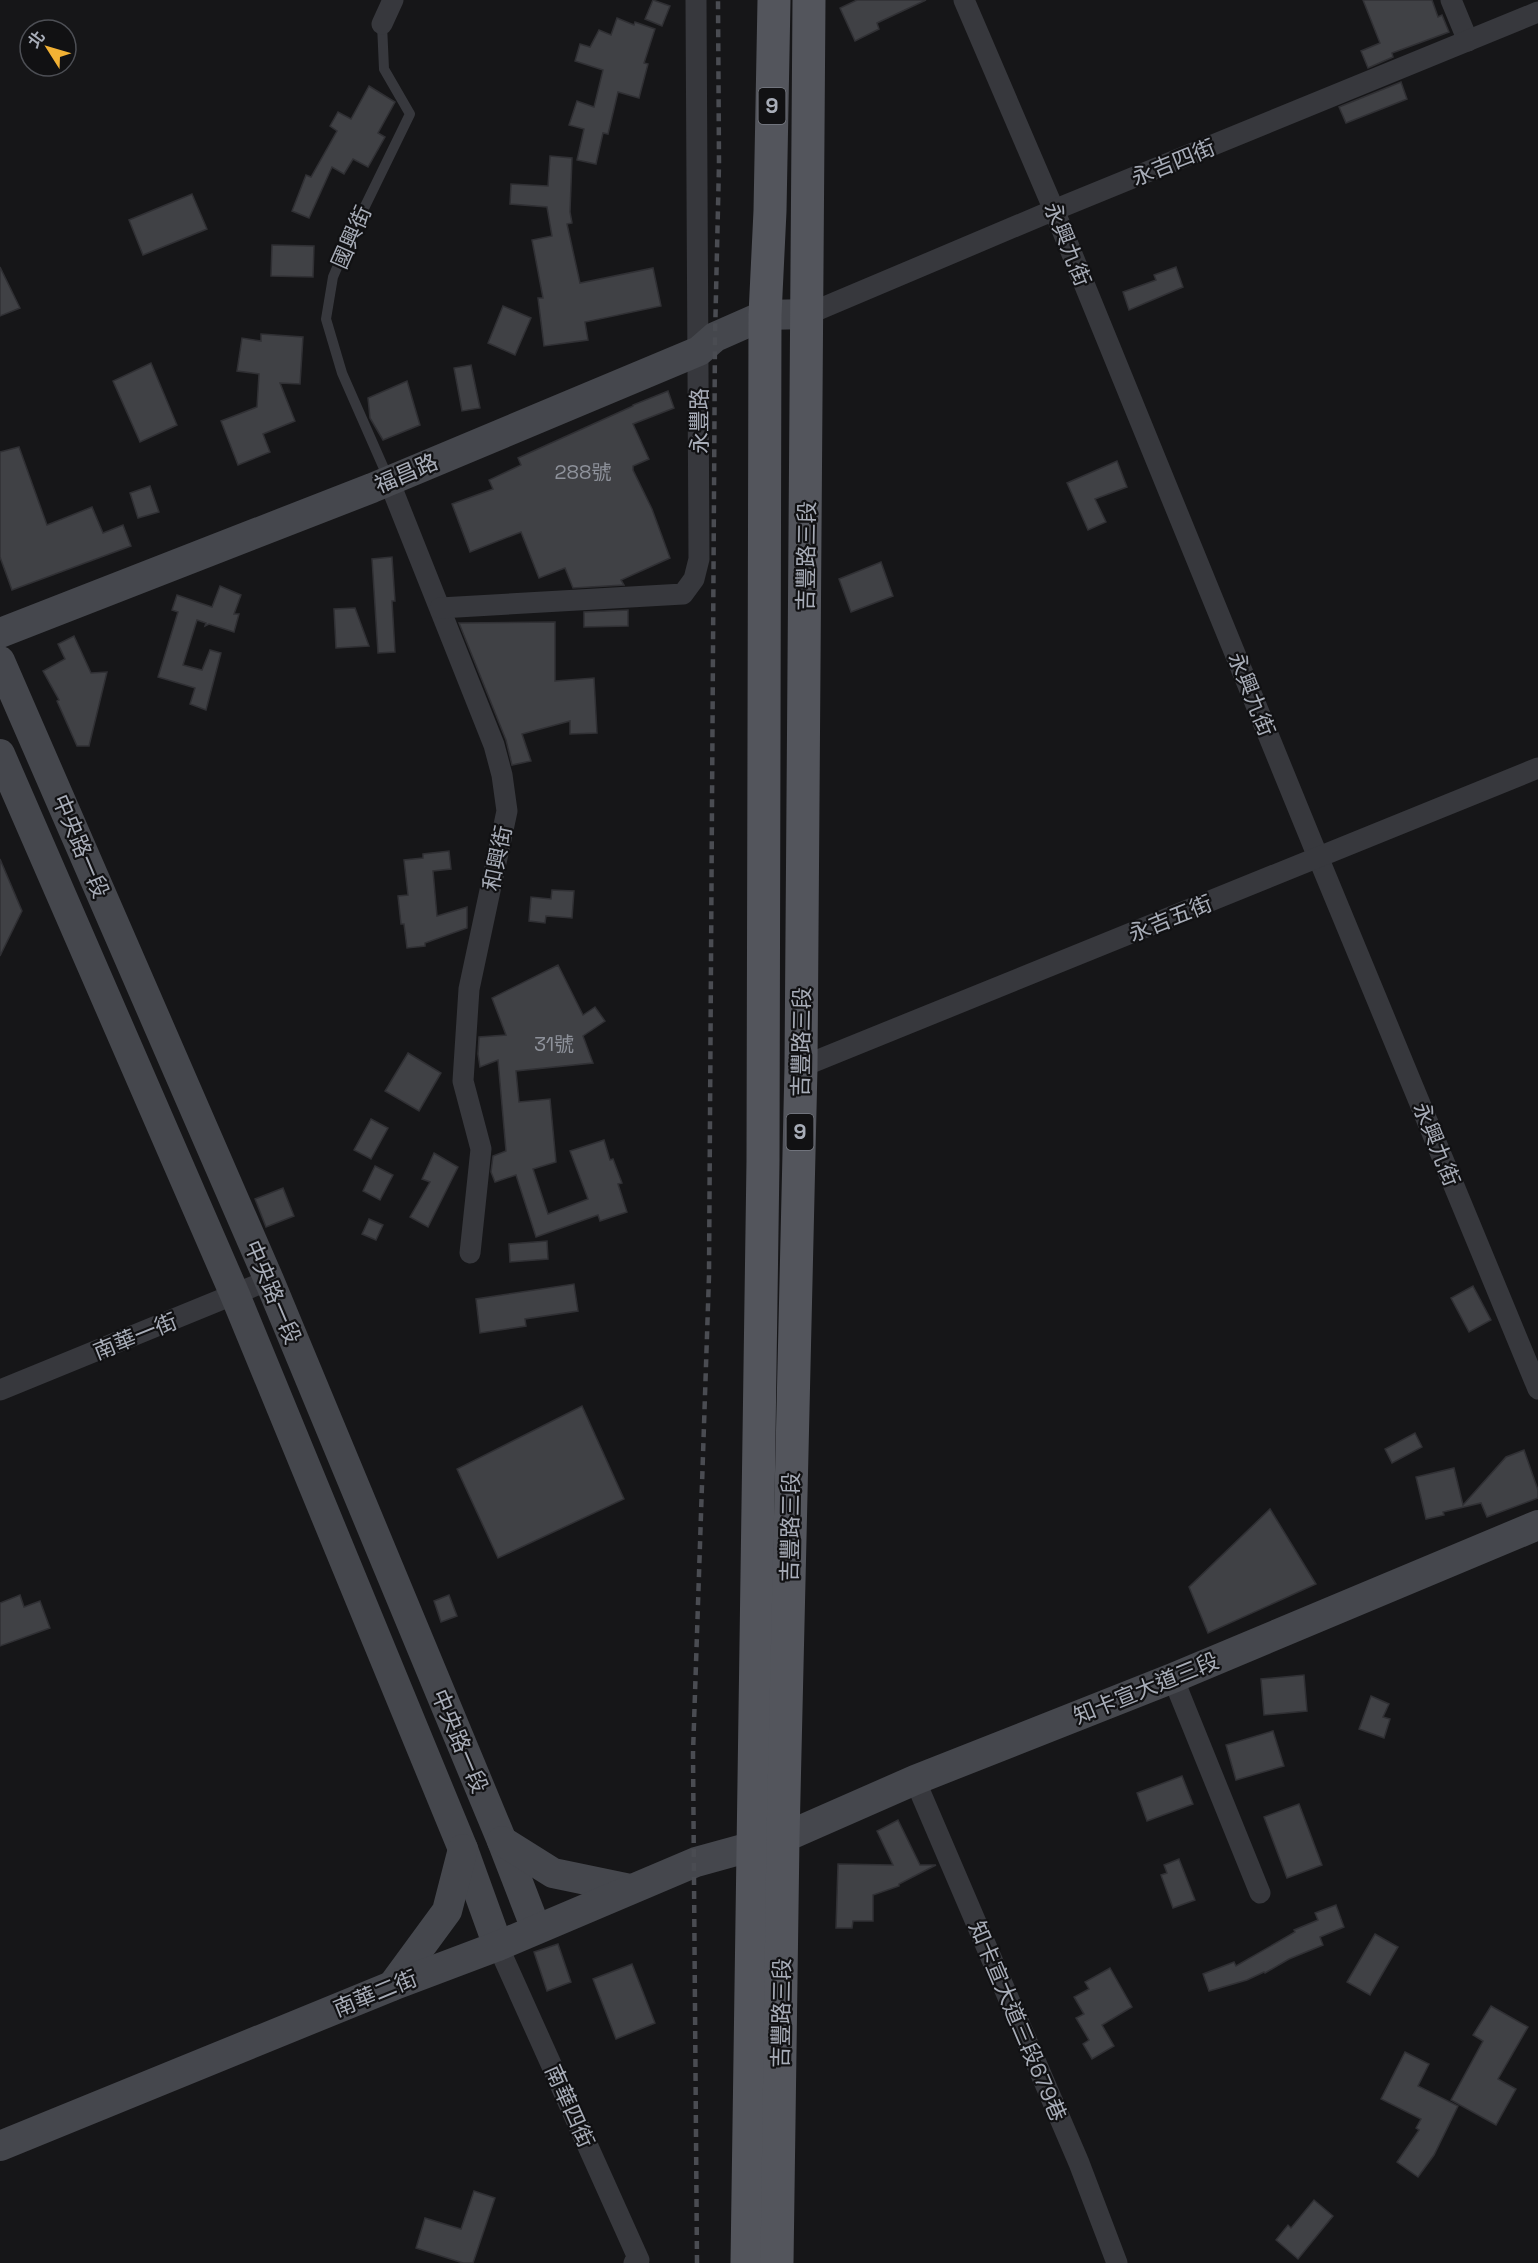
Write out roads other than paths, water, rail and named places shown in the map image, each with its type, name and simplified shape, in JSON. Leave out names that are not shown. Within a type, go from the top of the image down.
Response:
[{"type":"main road","name":"吉豐路三段","points":[[774,0],[770,211],[765,315],[764,1161],[768,1843],[777,2263]]},
{"type":"main road","name":"吉豐路三段","points":[[747,2263],[768,1843],[801,1067],[809,0]]},
{"type":"street","name":"國興街","points":[[381,24],[393,0]]},
{"type":"street","name":"永豐路","points":[[440,608],[683,594],[694,579],[699,559],[696,0]]},
{"type":"street","name":"永興九街","points":[[964,0],[1054,210],[1538,1389]]},
{"type":"street","points":[[1451,0],[1468,41]]},
{"type":"street","name":"永吉四街","points":[[808,314],[1054,210],[1538,12]]},
{"type":"street","name":"福昌路","points":[[0,633],[389,481],[699,351],[715,337],[765,315],[808,314]]},
{"type":"street","name":"和興街","points":[[389,481],[494,745],[502,775],[507,811],[469,989],[463,1081],[480,1149],[470,1252]]},
{"type":"street","name":"中央路一段","points":[[0,661],[269,1280],[502,1841],[536,1929]]},
{"type":"street","name":"中央路一段","points":[[0,754],[235,1295],[463,1849],[498,1946]]},
{"type":"street","name":"永吉五街","points":[[801,1067],[1538,768]]},
{"type":"street","name":"南華一街","points":[[0,1390],[269,1280]]},
{"type":"street","name":"知卡宣大道三段","points":[[768,1843],[915,1780],[1173,1678],[1538,1525]]},
{"type":"street","points":[[1173,1678],[1260,1893]]},
{"type":"street","name":"知卡宣大道三段679巷","points":[[915,1780],[1079,2163],[1117,2263]]},
{"type":"street","points":[[502,1841],[552,1873],[630,1889]]},
{"type":"street","name":"南華二街","points":[[0,2146],[392,1986],[498,1946],[696,1862],[768,1843]]},
{"type":"street","points":[[392,1986],[447,1911],[463,1849]]},
{"type":"street","name":"南華四街","points":[[498,1946],[639,2260],[634,2263]]},
{"type":"lane","name":"國興街","points":[[381,24],[384,69],[410,114],[333,277],[326,319],[342,373],[389,481]]},
{"type":"railway","points":[[697,2263],[693,1753],[709,1276],[715,337],[719,164],[718,0]]}]
